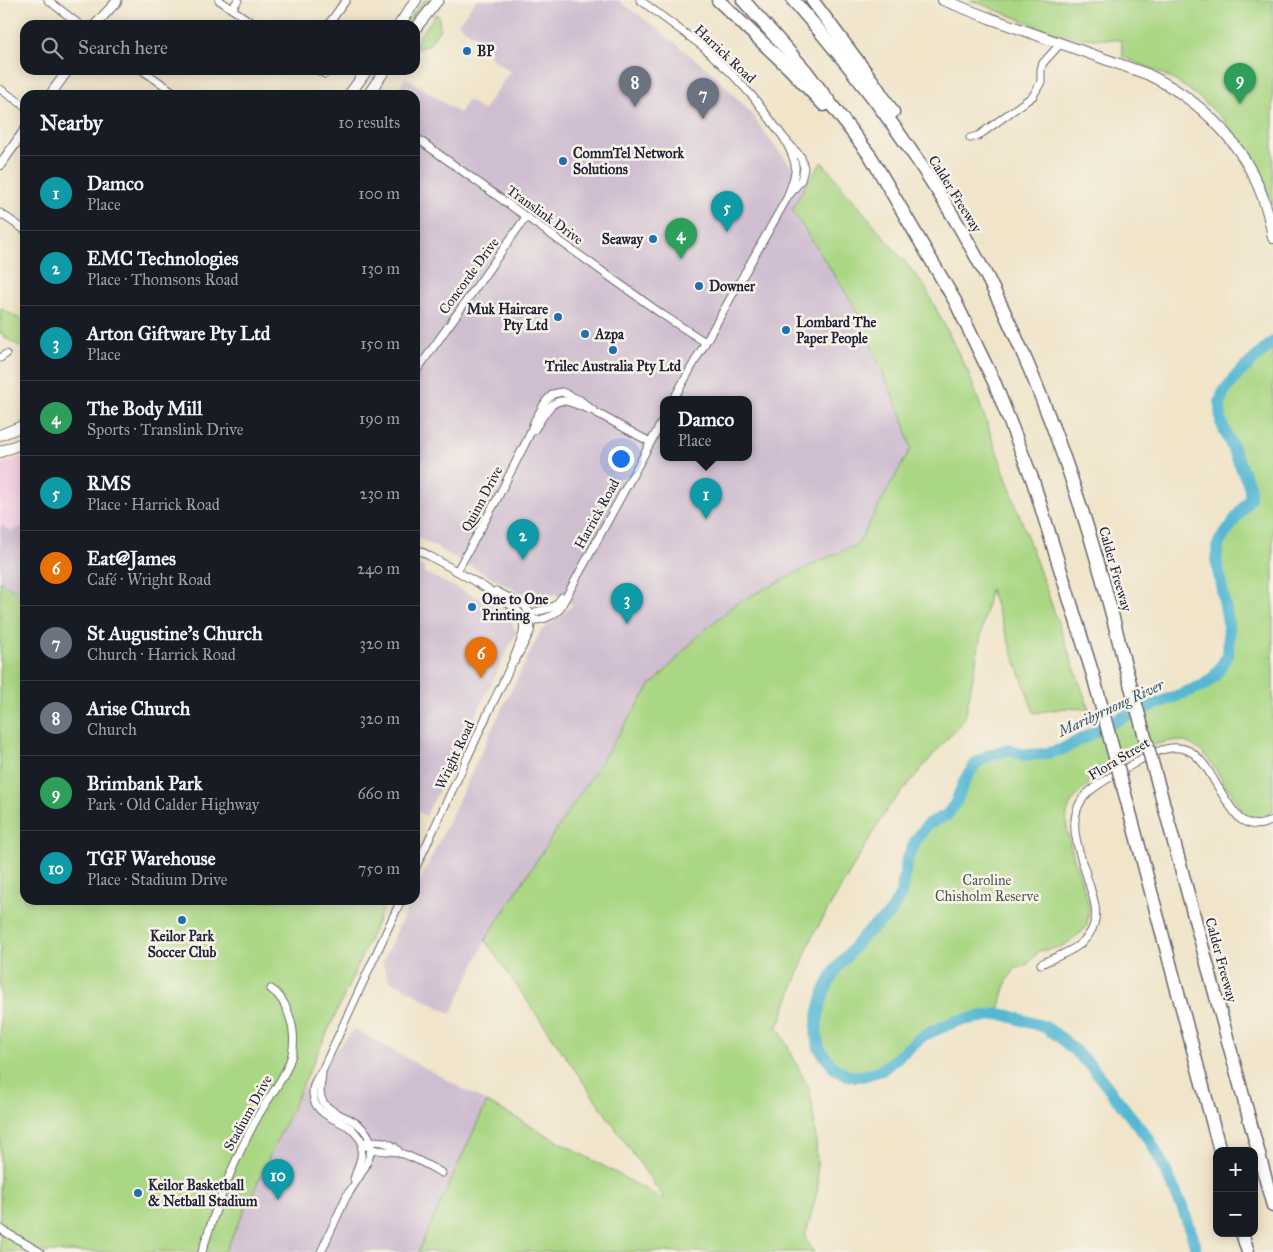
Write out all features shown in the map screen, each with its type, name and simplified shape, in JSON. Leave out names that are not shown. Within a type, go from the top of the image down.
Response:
[{"type":"highway","points":[[718,0],[789,68],[871,157]]},
{"type":"highway","points":[[743,0],[812,79],[871,157],[951,292],[979,347],[1032,481],[1092,675],[1219,1147]]},
{"type":"highway","name":"Calder Freeway","points":[[793,0],[830,43],[890,120],[948,209],[1000,303],[1044,403],[1080,502],[1110,604],[1123,658],[1273,1206]]},
{"type":"highway","points":[[812,0],[874,83],[897,118],[952,208],[1000,303]]},
{"type":"highway","points":[[1243,1237],[1248,1252]]},
{"type":"main road","points":[[402,20],[416,0]]},
{"type":"main road","points":[[420,22],[438,0]]},
{"type":"main road","points":[[943,0],[1154,77],[1181,92],[1202,108],[1230,139],[1252,171],[1268,211],[1273,238]]},
{"type":"main road","points":[[354,90],[363,75]]},
{"type":"main road","points":[[371,90],[382,75]]},
{"type":"main road","points":[[0,435],[20,426]]},
{"type":"main road","points":[[0,452],[20,444]]},
{"type":"street","points":[[48,0],[78,20]]},
{"type":"street","points":[[219,0],[248,20]]},
{"type":"street","points":[[232,9],[238,0]]},
{"type":"street","points":[[332,20],[346,0]]},
{"type":"street","name":"Harrick Road","points":[[640,0],[702,46],[754,98],[784,138],[796,167],[786,198],[675,396]]},
{"type":"street","points":[[100,20],[117,1]]},
{"type":"street","points":[[106,20],[117,1]]},
{"type":"street","points":[[71,16],[75,20]]},
{"type":"street","points":[[970,138],[978,136],[1033,96],[1041,82],[1043,63],[1061,43]]},
{"type":"street","points":[[54,90],[64,75]]},
{"type":"street","points":[[149,75],[171,90]]},
{"type":"street","points":[[0,89],[20,103]]},
{"type":"street","points":[[0,165],[20,137]]},
{"type":"street","name":"Translink Drive","points":[[420,141],[679,326],[705,342]]},
{"type":"street","points":[[0,213],[20,227]]},
{"type":"street","name":"Concorde Drive","points":[[420,366],[526,218]]},
{"type":"street","name":"Quinn Drive","points":[[457,572],[528,438],[549,408],[556,403],[567,401],[595,412],[650,442]]},
{"type":"street","name":"Harrick Road","points":[[531,617],[550,616],[559,610],[660,425]]},
{"type":"street","points":[[420,551],[470,579],[518,602],[531,617],[523,619],[515,608],[470,579]]},
{"type":"street","name":"Wright Road","points":[[504,678],[527,642],[532,627],[531,617]]},
{"type":"street","name":"Wright Road","points":[[420,858],[504,678],[521,638],[524,627],[523,619]]},
{"type":"street","name":"Flora Street","points":[[1041,964],[1074,949],[1091,933],[1095,923],[1096,907],[1074,828],[1074,819],[1080,804],[1086,795],[1095,788],[1147,755],[1170,747],[1181,748],[1191,752],[1202,762],[1240,819],[1256,825],[1273,820]]},
{"type":"street","points":[[347,1196],[364,1168],[371,1145],[365,1130],[360,1125],[338,1114],[324,1103],[320,1090],[322,1072],[399,905]]},
{"type":"street","name":"Stadium Drive","points":[[202,1252],[219,1201],[235,1164],[257,1116],[284,1073],[292,1055],[293,1039],[286,1005],[279,994],[272,989]]},
{"type":"street","points":[[321,1252],[347,1196],[361,1158],[362,1143],[354,1132],[327,1116],[318,1108],[314,1101],[313,1086],[316,1077],[322,1072]]},
{"type":"street","points":[[362,1143],[400,1153],[442,1173]]},
{"type":"street","points":[[0,1229],[40,1252]]},
{"type":"shaded area","points":[[476,0],[618,0],[715,75],[749,111],[806,184],[792,211],[852,302],[903,419],[911,448],[857,545],[826,558],[735,604],[654,684],[652,683],[487,938],[451,1014],[388,979],[382,963],[409,905],[420,905],[420,881],[541,631],[573,605],[555,594],[533,600],[420,539],[420,90],[397,90],[406,77],[459,113],[468,100],[483,111],[510,71],[491,58],[489,46],[458,24]]},
{"type":"shaded area","points":[[20,459],[20,528],[12,532],[0,525],[0,466]]},
{"type":"shaded area","points":[[0,525],[12,531],[20,527],[20,593],[0,582]]},
{"type":"shaded area","points":[[420,566],[425,569],[423,572],[508,612],[516,633],[426,816],[420,813]]},
{"type":"shaded area","points":[[354,1029],[487,1102],[418,1252],[225,1252],[298,1095]]},
{"type":"green space","points":[[424,0],[430,0],[416,20],[408,20]]},
{"type":"green space","points":[[970,0],[1273,0],[1273,207],[1259,170],[1226,123],[1198,96],[1182,85],[1161,73],[1123,57],[1121,40],[1083,38],[1056,33]]},
{"type":"green space","points":[[437,14],[439,17],[440,29],[428,46],[420,48],[420,36]]},
{"type":"green space","points":[[822,162],[924,285],[969,374],[1089,709],[1065,708],[1034,713],[990,589],[965,718],[887,809],[812,937],[778,1027],[811,1093],[818,1188],[805,1237],[814,1252],[418,1252],[487,1102],[665,1200],[485,940],[652,683],[696,638],[735,604],[826,558],[857,545],[911,448],[903,419],[852,302],[792,210],[806,184]]},
{"type":"green space","points":[[1,308],[20,319],[20,346],[0,333]]},
{"type":"green space","name":"Caroline Chisholm Reserve","points":[[1273,342],[1273,812],[1253,820],[1244,814],[1207,758],[1197,748],[1185,742],[1172,741],[1156,744],[1119,762],[1086,786],[1074,799],[1068,810],[1067,829],[1069,841],[1089,908],[1087,926],[1075,938],[1061,947],[1039,951],[1026,966],[1016,968],[1007,980],[998,1014],[956,1021],[924,1035],[882,1070],[862,1076],[849,1076],[834,1068],[819,1048],[816,1032],[824,992],[835,970],[865,934],[890,914],[901,894],[907,860],[916,840],[928,824],[947,815],[955,804],[965,780],[976,763],[990,755],[1009,750],[1025,755],[1062,750],[1121,718],[1204,685],[1215,676],[1228,655],[1229,634],[1227,616],[1216,559],[1219,542],[1249,499],[1250,487],[1221,422],[1220,403],[1223,393],[1237,375]]},
{"type":"green space","points":[[0,582],[20,593],[20,905],[385,905],[225,1252],[0,1252]]},
{"type":"waterway","name":"Maribyrnong River","points":[[1195,1252],[1195,1244],[1183,1209],[1150,1141],[1091,1066],[1061,1038],[1045,1027],[998,1014],[956,1021],[924,1035],[882,1070],[862,1076],[849,1076],[834,1068],[819,1048],[816,1032],[824,992],[835,970],[865,934],[890,914],[901,894],[907,860],[916,840],[928,824],[947,815],[955,804],[965,780],[976,763],[990,755],[1009,750],[1025,755],[1061,750],[1121,718],[1204,685],[1215,676],[1228,655],[1229,634],[1216,559],[1219,542],[1250,498],[1250,487],[1221,422],[1220,403],[1223,393],[1237,375],[1273,342]]},
{"type":"place","name":"BP","points":[[467,51]]},
{"type":"place","name":"Brimbank Park","points":[[1240,104]]},
{"type":"place","name":"Arise Church","points":[[635,107]]},
{"type":"place","name":"St Augustine's Church","points":[[703,119]]},
{"type":"place","name":"CommTel Network Solutions","points":[[563,161]]},
{"type":"place","name":"RMS","points":[[727,232]]},
{"type":"place","name":"Seaway","points":[[653,239]]},
{"type":"place","name":"The Body Mill","points":[[681,259]]},
{"type":"place","name":"Downer","points":[[699,286]]},
{"type":"place","name":"Muk Haircare Pty Ltd","points":[[558,317]]},
{"type":"place","name":"Lombard The Paper People","points":[[786,330]]},
{"type":"place","name":"Azpa","points":[[585,334]]},
{"type":"place","name":"Trilec Australia Pty Ltd","points":[[613,350]]},
{"type":"place","name":"Damco","points":[[706,519]]},
{"type":"place","name":"EMC Technologies","points":[[523,560]]},
{"type":"place","name":"One to One Printing","points":[[472,607]]},
{"type":"place","name":"Arton Giftware Pty Ltd","points":[[627,624]]},
{"type":"place","name":"Eat@James","points":[[481,678]]},
{"type":"place","name":"Keilor Park Soccer Club","points":[[182,920]]},
{"type":"place","name":"Keilor Basketball & Netball Stadium","points":[[138,1193]]},
{"type":"place","name":"TGF Warehouse","points":[[278,1200]]}]
